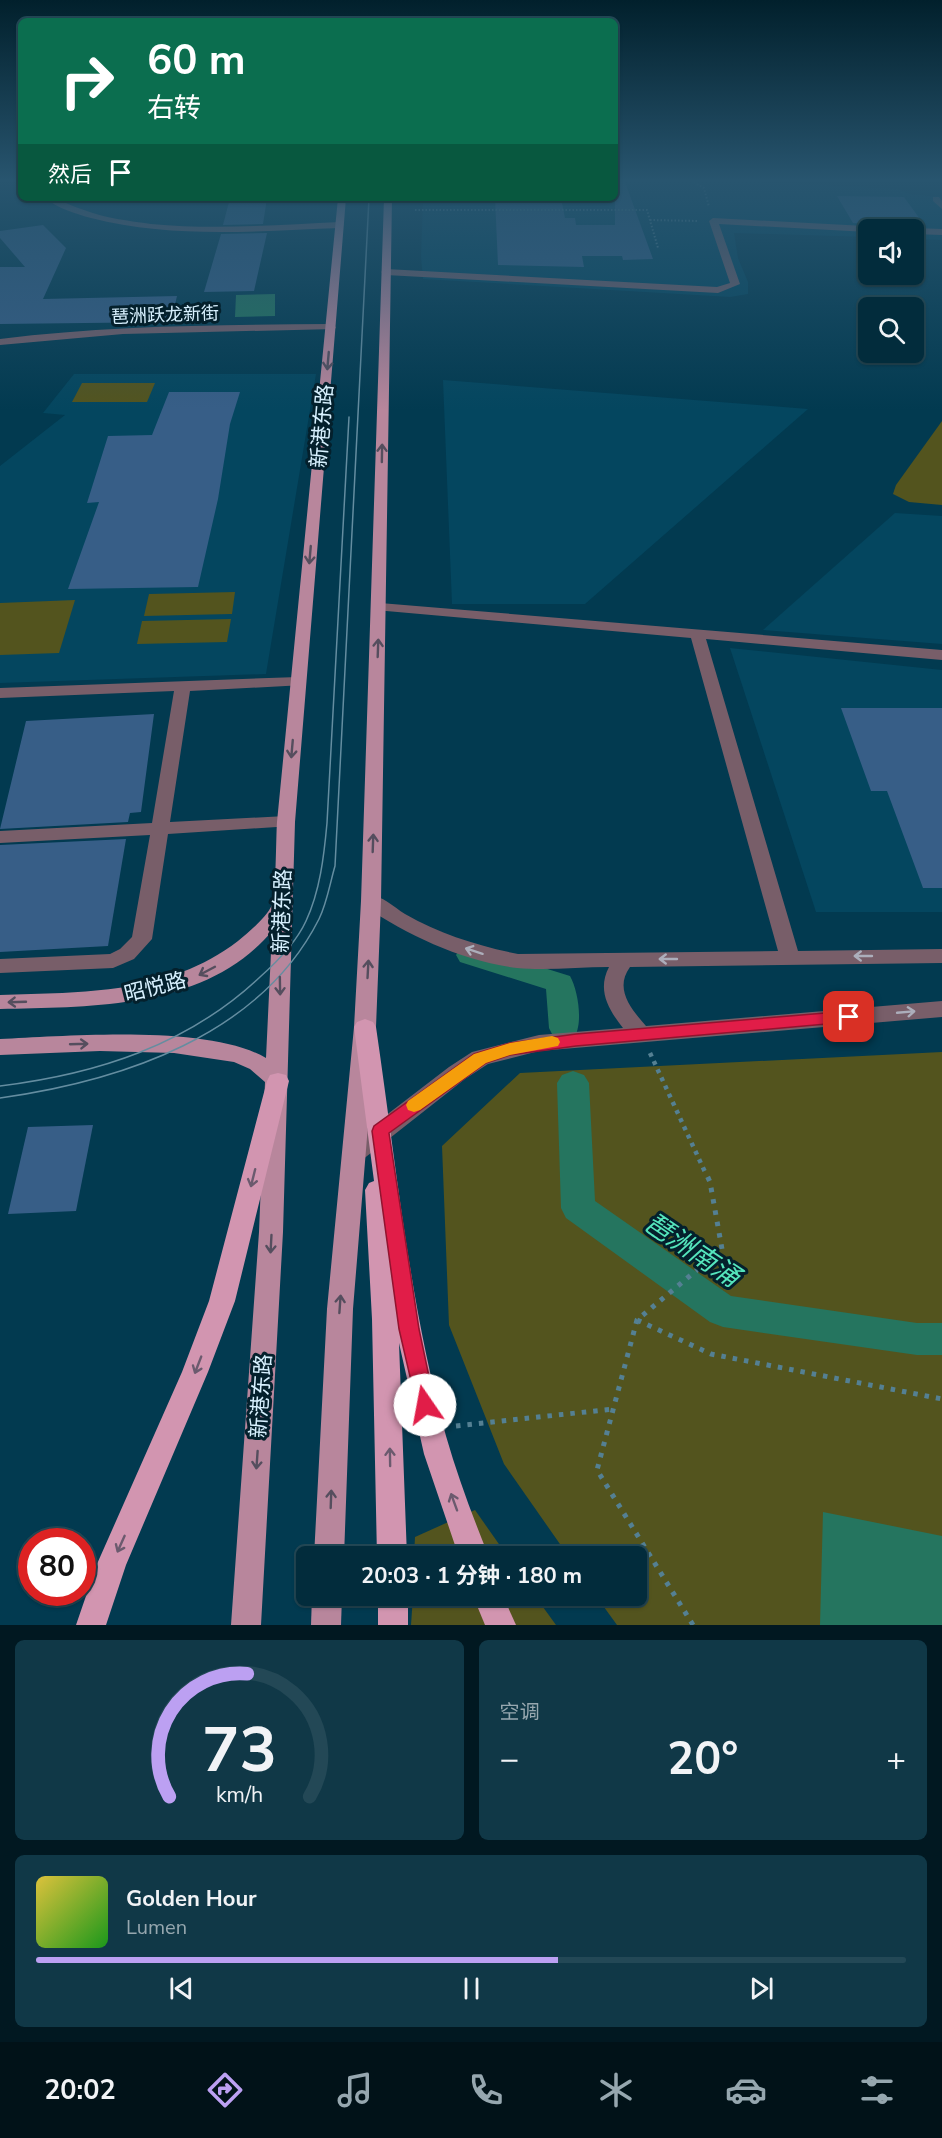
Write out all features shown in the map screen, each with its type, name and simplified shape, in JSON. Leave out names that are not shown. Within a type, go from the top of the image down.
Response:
[{"type":"highway","points":[[365,1027],[369,1140],[385,1319],[392,1546]]},
{"type":"highway","points":[[91,1625],[112,1564],[195,1372],[222,1301],[278,1081]]},
{"type":"highway","points":[[369,1140],[431,1429],[470,1546]]},
{"type":"highway","points":[[393,1606],[393,1625]]},
{"type":"highway","points":[[492,1606],[501,1625]]},
{"type":"main road","name":"新港东路","points":[[246,1625],[260,1428],[278,1081],[286,822],[337,258]]},
{"type":"main road","points":[[329,1546],[340,1309],[369,1140],[365,1027],[380,607],[386,258]]},
{"type":"main road","name":"昭悦路","points":[[0,1002],[111,997],[159,990],[184,982],[210,970],[244,948],[267,927],[282,906]]},
{"type":"main road","points":[[0,1047],[130,1042],[183,1046],[231,1053],[250,1059],[264,1067],[278,1081]]},
{"type":"main road","points":[[326,1625],[327,1606]]},
{"type":"street","points":[[386,272],[718,290],[735,285],[726,258]]},
{"type":"street","name":"琶洲跃龙新街","points":[[0,342],[42,336],[97,333],[331,327]]},
{"type":"street","points":[[380,607],[942,655]]},
{"type":"street","points":[[697,634],[790,957]]},
{"type":"street","points":[[0,693],[298,682]]},
{"type":"street","points":[[0,966],[113,961],[127,954],[142,939],[183,686]]},
{"type":"street","points":[[0,837],[286,822]]},
{"type":"street","points":[[371,901],[411,927],[447,942],[488,956],[518,961],[942,956]]},
{"type":"street","points":[[625,959],[616,970],[612,987],[616,1002],[641,1034]]},
{"type":"street","points":[[369,1140],[480,1058],[510,1049],[641,1034],[942,1009]]},
{"type":"path","points":[[641,1034],[710,1182],[722,1249],[638,1320],[597,1470],[693,1625]]},
{"type":"path","points":[[638,1320],[711,1354],[942,1399]]},
{"type":"path","points":[[431,1429],[613,1409]]},
{"type":"shaded area","points":[[421,258],[738,258],[748,282],[748,294],[730,297],[423,279]]},
{"type":"shaded area","points":[[275,294],[275,316],[235,317],[236,295]]},
{"type":"shaded area","points":[[74,374],[316,374],[266,674],[0,683],[0,466],[65,415],[43,413]]},
{"type":"shaded area","points":[[443,380],[808,409],[585,604],[452,604]]},
{"type":"shaded area","points":[[82,383],[155,383],[147,402],[72,402]]},
{"type":"shaded area","points":[[942,421],[942,505],[909,502],[893,494],[896,485]]},
{"type":"shaded area","points":[[895,513],[942,516],[942,644],[763,630]]},
{"type":"shaded area","points":[[235,592],[232,614],[144,616],[149,594]]},
{"type":"shaded area","points":[[75,600],[59,653],[0,655],[0,603]]},
{"type":"shaded area","points":[[231,619],[227,642],[137,644],[142,621]]},
{"type":"shaded area","points":[[730,648],[942,670],[942,912],[816,912]]},
{"type":"shaded area","points":[[942,1052],[942,1625],[617,1625],[603,1606],[647,1606],[647,1546],[561,1546],[504,1464],[449,1325],[442,1146],[520,1073]]},
{"type":"shaded area","points":[[475,1510],[500,1546],[415,1546],[415,1537]]},
{"type":"shaded area","points":[[823,1512],[942,1536],[942,1625],[820,1625]]},
{"type":"shaded area","points":[[412,1606],[542,1606],[556,1625],[411,1625]]},
{"type":"building","points":[[17,258],[62,258],[43,299],[177,296],[171,322],[0,324],[0,267],[25,267]]},
{"type":"building","points":[[214,258],[261,258],[254,291],[204,292]]},
{"type":"building","points":[[498,258],[582,258],[584,267],[498,265]]},
{"type":"building","points":[[622,258],[653,259],[623,260]]},
{"type":"building","points":[[169,392],[240,392],[230,424],[218,499],[198,587],[68,589],[99,502],[87,503],[108,436],[152,435]]},
{"type":"building","points":[[841,708],[942,708],[942,888],[923,888],[887,791],[871,791]]},
{"type":"building","points":[[154,714],[141,812],[130,813],[128,822],[0,829],[26,721]]},
{"type":"building","points":[[126,839],[108,946],[0,952],[0,845]]},
{"type":"building","points":[[93,1125],[76,1211],[8,1214],[28,1127]]},
{"type":"waterway","name":"琶洲南涌","points":[[470,955],[560,983],[564,1028]]},
{"type":"waterway","name":"琶洲南涌","points":[[573,1083],[578,1208],[723,1311],[917,1339],[942,1339]]},
{"type":"tram line","points":[[0,1098],[93,1079],[139,1065],[183,1046],[224,1023],[261,994],[293,960],[322,913],[335,866],[366,258]]},
{"type":"tram line","points":[[0,1086],[36,1081],[106,1064],[172,1038],[203,1021],[232,1001],[280,958],[302,929],[311,910],[318,886],[327,823],[349,417]]},
{"type":"slow traffic","points":[[414,1105],[480,1058],[510,1049],[552,1042]]},
{"type":"route","points":[[425,1405],[409,1329],[380,1131],[480,1058],[510,1049],[576,1040],[849,1017]]}]
